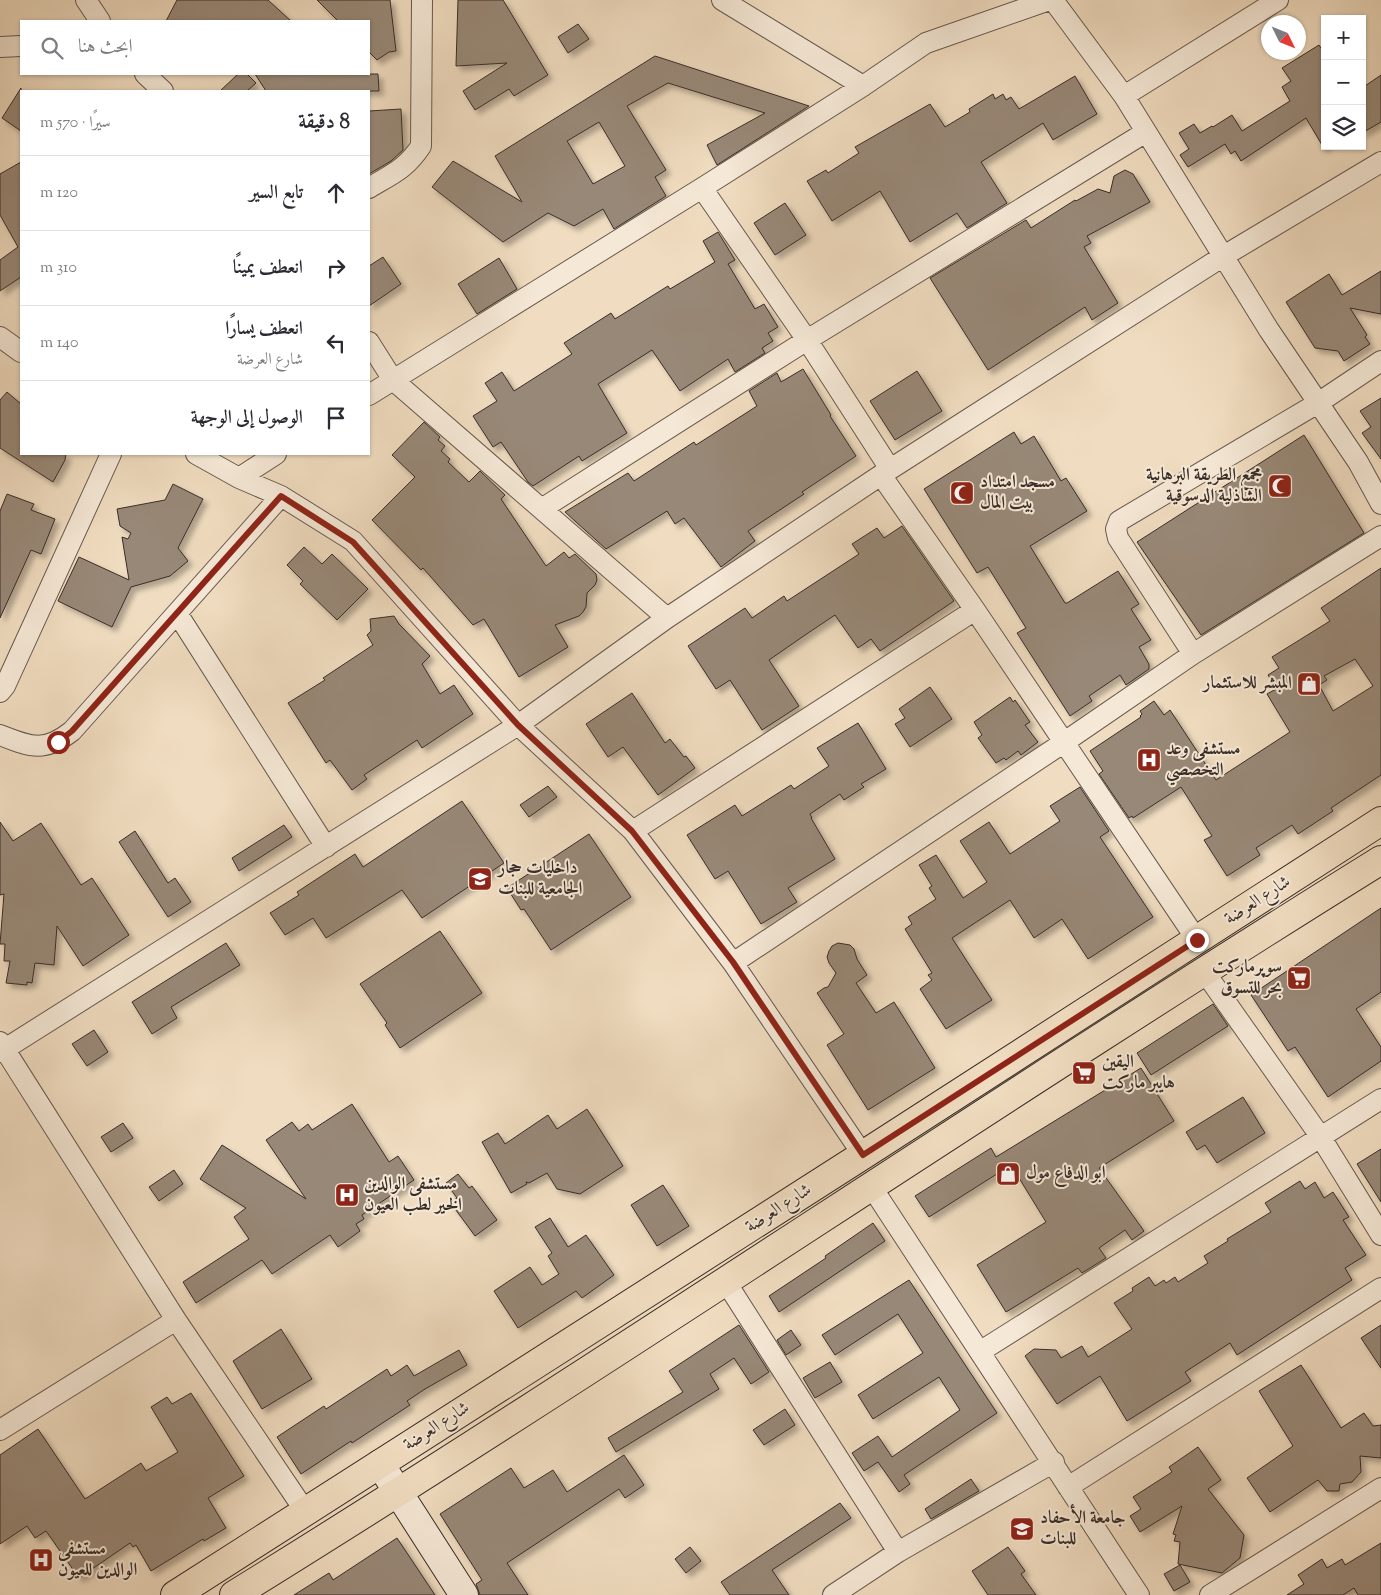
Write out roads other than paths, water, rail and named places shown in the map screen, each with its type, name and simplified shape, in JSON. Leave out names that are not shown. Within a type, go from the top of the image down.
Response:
[{"type":"main road","name":"شارع العرضة","points":[[175,1595],[1381,821]]},
{"type":"main road","name":"شارع العرضة","points":[[234,1595],[399,1493],[871,1186],[1381,860]]},
{"type":"main road","points":[[1302,872],[1320,898]]},
{"type":"street","points":[[86,0],[99,20]]},
{"type":"street","points":[[370,187],[411,161],[421,146],[422,0]]},
{"type":"street","points":[[722,0],[863,86]]},
{"type":"street","points":[[370,394],[702,188],[863,86],[926,43],[1049,0]]},
{"type":"street","points":[[1053,0],[1124,96],[1222,257],[1358,462],[1381,504]]},
{"type":"street","points":[[1124,96],[1278,0]]},
{"type":"street","points":[[0,46],[20,46]]},
{"type":"street","points":[[146,75],[162,90]]},
{"type":"street","points":[[543,508],[807,340],[1146,132]]},
{"type":"street","points":[[305,1512],[176,1320],[2,1047],[326,847],[518,725],[667,618],[886,472],[1222,257],[1381,162]]},
{"type":"street","points":[[702,188],[807,340],[886,472],[975,610],[1197,940]]},
{"type":"street","points":[[0,337],[20,351]]},
{"type":"street","points":[[370,344],[393,380],[543,508],[576,540],[667,618]]},
{"type":"street","points":[[1193,654],[1118,538],[1116,529],[1119,521],[1318,403],[1381,361]]},
{"type":"street","points":[[0,692],[5,686],[111,455]]},
{"type":"street","points":[[198,455],[239,478],[281,496],[353,542],[518,725],[632,831],[733,962],[863,1155]]},
{"type":"street","points":[[239,478],[274,455]]},
{"type":"street","points":[[0,736],[20,743],[41,747],[58,742],[72,731],[281,496]]},
{"type":"street","points":[[733,962],[1064,743],[1193,654],[1381,536]]},
{"type":"street","points":[[632,831],[975,610]]},
{"type":"street","points":[[177,613],[326,847]]},
{"type":"street","points":[[1204,972],[1320,1136],[1381,1235]]},
{"type":"street","points":[[981,1351],[1381,1099]]},
{"type":"street","points":[[871,1186],[1054,1462],[1068,1487],[1139,1595]]},
{"type":"street","points":[[726,1282],[898,1552]]},
{"type":"street","points":[[1068,1487],[1381,1288]]},
{"type":"street","points":[[0,1430],[176,1320]]},
{"type":"street","points":[[833,1595],[898,1552],[1054,1462]]},
{"type":"street","points":[[380,1464],[464,1595]]},
{"type":"street","points":[[1210,1595],[1381,1488]]},
{"type":"place","name":"مجمع الطريقة البرهانية الشاذلية الدسوقية","points":[[1280,486]]},
{"type":"place","name":"مسجد امتداد بيت المال","points":[[962,493]]},
{"type":"place","name":"المبشر للاستثمار","points":[[1309,684]]},
{"type":"place","name":"مستشفى وعد التخصصي","points":[[1149,760]]},
{"type":"place","name":"داخليات حجار الجامعية للبنات","points":[[480,879]]},
{"type":"place","name":"سوپرمارکت بحر للتسوق","points":[[1299,978]]},
{"type":"place","name":"اليقين هايبر ماركت","points":[[1084,1073]]},
{"type":"place","name":"ابو الدفاع مول","points":[[1008,1174]]},
{"type":"place","name":"مستشفى الوالدين الخير لطب العيون","points":[[347,1195]]},
{"type":"place","name":"جامعة الأحفاد للبنات","points":[[1022,1529]]},
{"type":"place","name":"مستشفى الوالدين للعيون","points":[[41,1560]]}]
